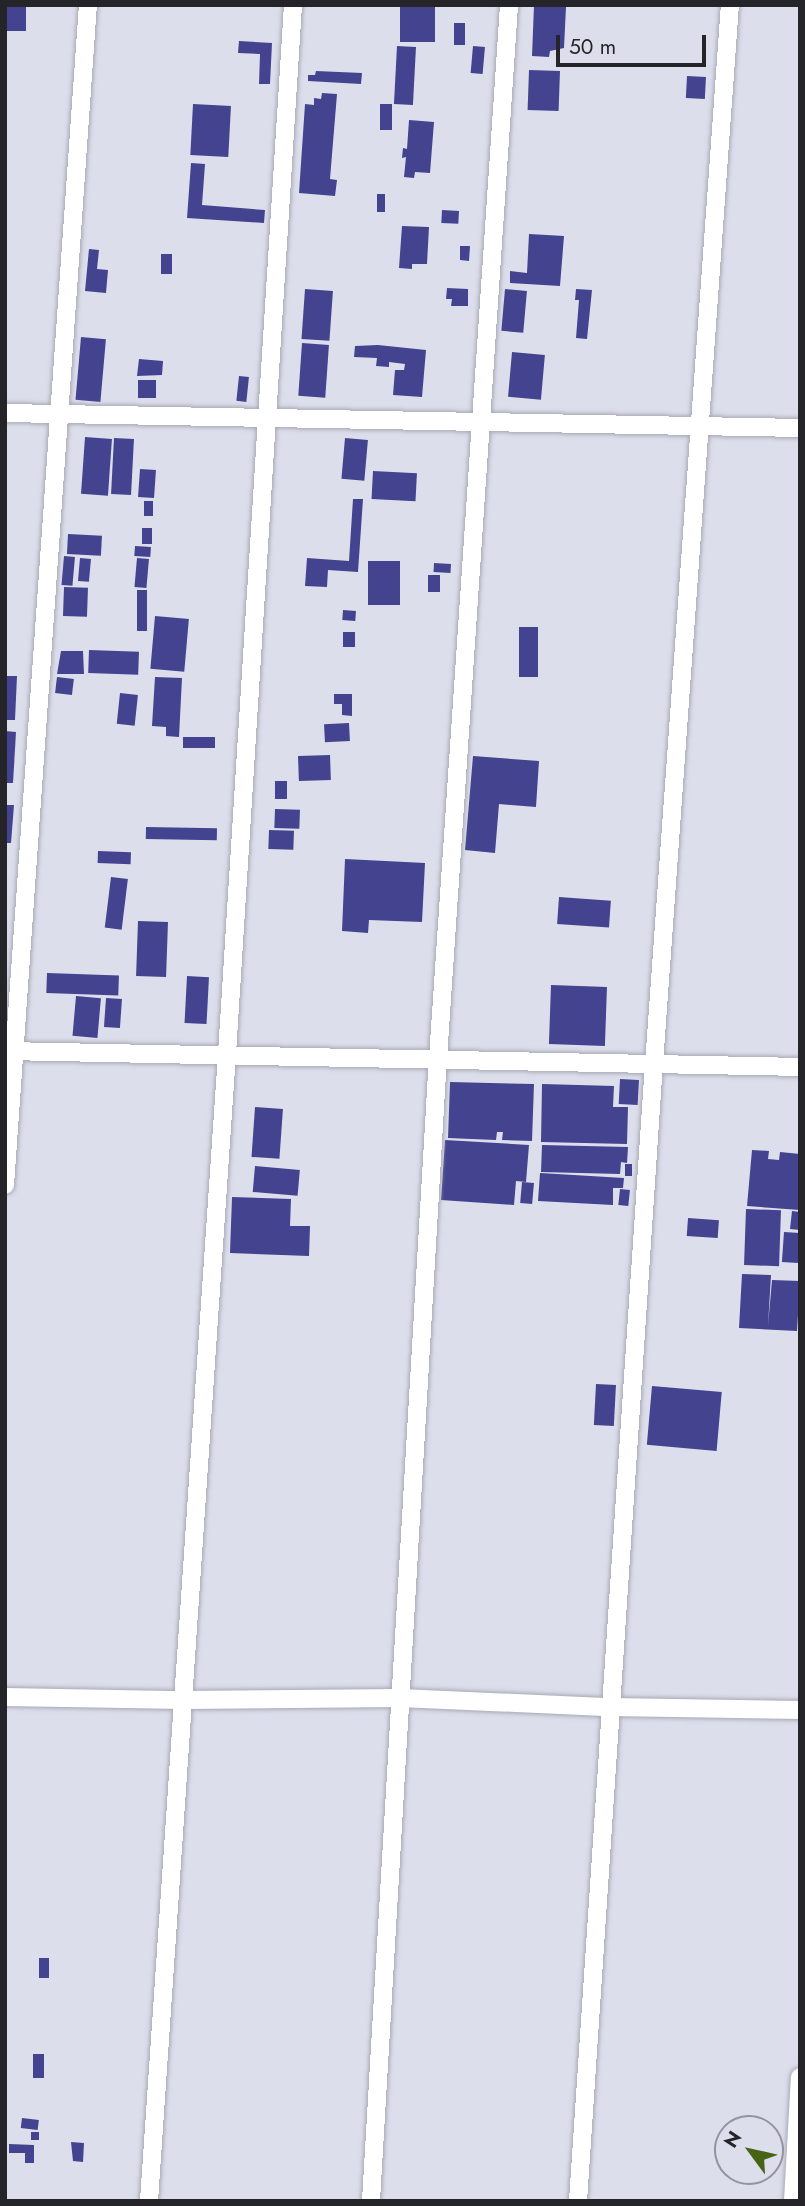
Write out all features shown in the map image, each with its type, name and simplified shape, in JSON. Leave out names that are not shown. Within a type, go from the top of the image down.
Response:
[{"type":"street","points":[[5,1185],[10,1051],[61,413],[88,5]]},
{"type":"street","points":[[149,2201],[227,1054],[265,416],[293,5]]},
{"type":"street","points":[[371,2201],[438,1058],[509,5]]},
{"type":"street","points":[[578,2201],[654,1064],[730,5]]},
{"type":"street","points":[[5,413],[800,428]]},
{"type":"street","points":[[10,1051],[800,1067]]},
{"type":"street","points":[[5,1697],[184,1700],[400,1698],[610,1707],[800,1710]]},
{"type":"street","points":[[793,2201],[800,2077]]},
{"type":"building","points":[[5,5],[26,5],[26,31],[5,31]]},
{"type":"building","points":[[400,5],[435,5],[435,42],[400,42]]},
{"type":"building","points":[[534,5],[566,7],[564,48],[550,51],[549,57],[532,56]]},
{"type":"building","points":[[454,23],[465,23],[465,45],[454,45]]},
{"type":"building","points":[[239,41],[272,43],[270,84],[259,84],[260,54],[238,53]]},
{"type":"building","points":[[397,46],[416,47],[413,105],[394,104]]},
{"type":"building","points":[[473,46],[485,47],[483,74],[471,73]]},
{"type":"building","points":[[529,70],[560,71],[559,111],[528,110]]},
{"type":"building","points":[[316,71],[362,73],[361,84],[308,81],[308,75],[315,75]]},
{"type":"building","points":[[687,76],[706,77],[705,99],[686,98]]},
{"type":"building","points":[[322,93],[337,94],[330,179],[337,180],[335,196],[299,193],[305,104],[314,105],[314,98],[321,99]]},
{"type":"building","points":[[193,104],[231,106],[228,157],[190,155]]},
{"type":"building","points":[[380,104],[392,104],[392,130],[380,130]]},
{"type":"building","points":[[409,120],[434,122],[430,173],[415,172],[414,178],[404,177],[406,157],[402,158],[403,148],[407,149]]},
{"type":"building","points":[[191,163],[205,164],[202,205],[265,210],[264,223],[187,218]]},
{"type":"building","points":[[377,194],[385,194],[385,212],[377,212]]},
{"type":"building","points":[[442,210],[459,211],[458,224],[441,223]]},
{"type":"building","points":[[402,226],[429,227],[427,264],[412,264],[412,269],[399,268]]},
{"type":"building","points":[[529,234],[564,236],[560,286],[510,283],[510,271],[527,273]]},
{"type":"building","points":[[460,246],[470,246],[469,261],[460,260]]},
{"type":"building","points":[[89,249],[99,250],[97,269],[108,270],[106,293],[85,291]]},
{"type":"building","points":[[161,254],[172,254],[172,274],[161,274]]},
{"type":"building","points":[[447,288],[468,289],[468,306],[451,306],[452,299],[446,299]]},
{"type":"building","points":[[305,289],[333,291],[329,341],[302,339]]},
{"type":"building","points":[[505,289],[527,291],[523,333],[501,331]]},
{"type":"building","points":[[576,289],[592,290],[587,339],[576,338],[579,300],[575,300]]},
{"type":"building","points":[[81,337],[106,339],[100,402],[76,400]]},
{"type":"building","points":[[302,343],[329,345],[325,398],[298,396]]},
{"type":"building","points":[[378,345],[426,350],[422,397],[393,395],[395,370],[404,370],[405,364],[389,362],[389,367],[376,366],[377,358],[354,357],[355,346]]},
{"type":"building","points":[[512,352],[545,355],[541,400],[508,397]]},
{"type":"building","points":[[139,359],[163,361],[162,375],[137,376]]},
{"type":"building","points":[[239,376],[249,377],[246,402],[236,401]]},
{"type":"building","points":[[138,380],[156,380],[156,398],[138,398]]},
{"type":"building","points":[[85,437],[112,439],[108,496],[81,494]]},
{"type":"building","points":[[114,438],[134,439],[131,495],[111,494]]},
{"type":"building","points":[[345,438],[368,440],[364,481],[341,479]]},
{"type":"building","points":[[140,469],[156,470],[154,498],[138,497]]},
{"type":"building","points":[[373,471],[417,473],[415,501],[372,499]]},
{"type":"building","points":[[353,499],[363,499],[358,572],[328,570],[327,587],[305,586],[307,558],[349,561]]},
{"type":"building","points":[[144,501],[153,501],[153,516],[144,516]]},
{"type":"building","points":[[142,528],[152,528],[152,544],[142,544]]},
{"type":"building","points":[[68,534],[102,536],[101,556],[67,554]]},
{"type":"building","points":[[135,546],[151,547],[150,557],[134,556]]},
{"type":"building","points":[[64,556],[75,557],[72,586],[61,585]]},
{"type":"building","points":[[80,558],[91,559],[89,582],[78,581]]},
{"type":"building","points":[[137,558],[149,559],[146,588],[134,587]]},
{"type":"building","points":[[368,561],[400,561],[400,605],[368,605]]},
{"type":"building","points":[[434,563],[451,564],[451,573],[434,572]]},
{"type":"building","points":[[428,575],[440,575],[440,592],[428,592]]},
{"type":"building","points":[[64,587],[88,588],[87,617],[63,616]]},
{"type":"building","points":[[137,590],[147,590],[147,631],[137,631]]},
{"type":"building","points":[[343,610],[356,611],[355,621],[342,620]]},
{"type":"building","points":[[155,616],[189,619],[184,672],[150,669]]},
{"type":"building","points":[[519,627],[538,627],[538,677],[519,677]]},
{"type":"building","points":[[343,632],[355,632],[355,647],[343,647]]},
{"type":"building","points":[[89,650],[139,652],[138,675],[88,673]]},
{"type":"building","points":[[61,651],[83,651],[84,674],[57,674]]},
{"type":"building","points":[[5,676],[17,676],[15,720],[5,720]]},
{"type":"building","points":[[57,677],[74,679],[72,695],[55,693]]},
{"type":"building","points":[[155,677],[182,678],[179,737],[166,736],[166,727],[152,726]]},
{"type":"building","points":[[120,693],[138,695],[135,726],[117,724]]},
{"type":"building","points":[[334,694],[352,694],[352,716],[342,715],[342,704],[334,704]]},
{"type":"building","points":[[349,723],[350,741],[325,742],[324,724]]},
{"type":"building","points":[[5,731],[16,732],[13,783],[5,783]]},
{"type":"building","points":[[183,737],[215,737],[215,748],[183,748]]},
{"type":"building","points":[[330,755],[331,780],[299,781],[298,756]]},
{"type":"building","points":[[473,756],[539,761],[536,807],[499,804],[495,853],[465,850]]},
{"type":"building","points":[[275,781],[287,781],[287,799],[275,799]]},
{"type":"building","points":[[5,805],[14,805],[11,843],[5,843]]},
{"type":"building","points":[[275,809],[300,810],[299,829],[274,828]]},
{"type":"building","points":[[146,827],[217,828],[217,840],[146,839]]},
{"type":"building","points":[[269,830],[294,831],[293,850],[268,849]]},
{"type":"building","points":[[98,851],[131,852],[131,864],[98,863]]},
{"type":"building","points":[[345,859],[425,863],[422,922],[369,920],[368,933],[342,931]]},
{"type":"building","points":[[111,877],[128,879],[122,930],[105,928]]},
{"type":"building","points":[[559,897],[611,901],[609,928],[557,924]]},
{"type":"building","points":[[138,921],[168,922],[166,977],[136,976]]},
{"type":"building","points":[[47,973],[119,976],[118,996],[46,993]]},
{"type":"building","points":[[187,976],[209,977],[207,1024],[185,1023]]},
{"type":"building","points":[[551,985],[607,987],[605,1046],[549,1044]]},
{"type":"building","points":[[76,996],[101,998],[97,1038],[73,1036]]},
{"type":"building","points":[[106,998],[122,999],[120,1028],[104,1027]]},
{"type":"building","points":[[620,1079],[639,1080],[638,1105],[619,1104]]},
{"type":"building","points":[[450,1082],[534,1084],[532,1141],[502,1140],[503,1132],[497,1132],[496,1140],[448,1138]]},
{"type":"building","points":[[542,1084],[614,1086],[613,1107],[628,1107],[627,1144],[541,1142]]},
{"type":"building","points":[[255,1107],[283,1109],[279,1159],[252,1157]]},
{"type":"building","points":[[445,1140],[529,1145],[526,1182],[516,1181],[514,1205],[441,1200]]},
{"type":"building","points":[[542,1145],[628,1147],[627,1163],[621,1162],[620,1174],[541,1172]]},
{"type":"building","points":[[752,1150],[769,1151],[768,1159],[779,1160],[780,1152],[800,1154],[800,1210],[747,1206]]},
{"type":"building","points":[[625,1164],[632,1164],[632,1176],[625,1176]]},
{"type":"building","points":[[255,1166],[300,1170],[298,1196],[253,1192]]},
{"type":"building","points":[[540,1173],[624,1178],[623,1188],[613,1188],[613,1205],[538,1201]]},
{"type":"building","points":[[522,1182],[534,1183],[532,1204],[520,1203]]},
{"type":"building","points":[[620,1189],[630,1190],[628,1206],[618,1205]]},
{"type":"building","points":[[232,1197],[291,1199],[290,1226],[310,1226],[309,1256],[230,1253]]},
{"type":"building","points":[[746,1209],[781,1210],[779,1266],[744,1265]]},
{"type":"building","points":[[792,1211],[800,1212],[800,1230],[790,1229]]},
{"type":"building","points":[[688,1218],[719,1220],[718,1238],[687,1236]]},
{"type":"building","points":[[784,1232],[800,1233],[798,1263],[782,1262]]},
{"type":"building","points":[[742,1274],[771,1275],[768,1326],[772,1280],[800,1281],[797,1331],[739,1328]]},
{"type":"building","points":[[596,1384],[616,1385],[614,1426],[594,1425]]},
{"type":"building","points":[[652,1386],[722,1392],[717,1451],[647,1445]]},
{"type":"building","points":[[39,1958],[49,1958],[49,1978],[39,1978]]},
{"type":"building","points":[[33,2054],[44,2054],[44,2078],[33,2078]]},
{"type":"building","points":[[22,2118],[39,2120],[38,2130],[21,2128]]},
{"type":"building","points":[[31,2132],[39,2132],[39,2140],[31,2140]]},
{"type":"building","points":[[71,2142],[84,2143],[83,2162],[73,2161]]},
{"type":"building","points":[[9,2144],[34,2145],[34,2163],[25,2163],[25,2153],[9,2153]]}]
